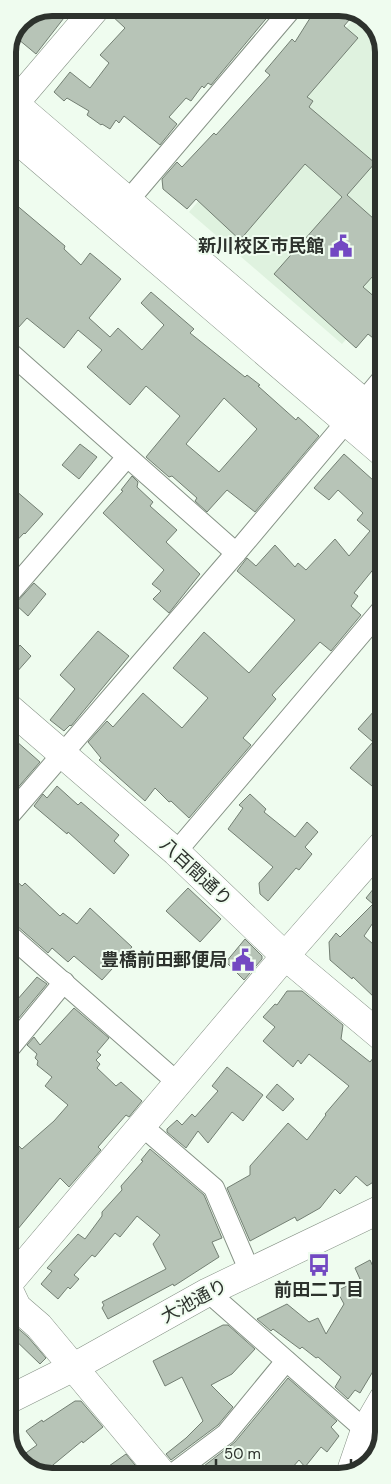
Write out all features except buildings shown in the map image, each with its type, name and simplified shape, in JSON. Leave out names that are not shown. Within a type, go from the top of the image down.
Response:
[{"type":"street","points":[[16,96],[89,16]]},
{"type":"street","points":[[127,202],[285,16]]},
{"type":"street","points":[[16,105],[364,414],[375,437]]},
{"type":"street","points":[[16,138],[364,414]]},
{"type":"street","points":[[16,358],[236,553]]},
{"type":"street","points":[[16,808],[236,553],[364,414],[375,393]]},
{"type":"street","points":[[16,587],[127,457]]},
{"type":"street","points":[[176,852],[375,617]]},
{"type":"street","name":"八百間通り","points":[[16,714],[176,852],[285,956],[375,1031]]},
{"type":"street","points":[[16,1275],[285,956],[375,853]]},
{"type":"street","points":[[16,941],[178,1083]]},
{"type":"street","points":[[16,1040],[64,982]]},
{"type":"street","points":[[142,1126],[214,1188],[250,1272]]},
{"type":"street","name":"大池通り","points":[[16,1396],[74,1368],[208,1292],[375,1212]]},
{"type":"street","points":[[208,1292],[372,1436],[356,1463]]},
{"type":"street","points":[[16,1305],[39,1326],[157,1468]]},
{"type":"street","points":[[181,1468],[226,1434],[286,1361]]},
{"type":"shaded area","points":[[354,19],[363,25],[372,38],[375,52],[375,306],[342,344],[189,212]]},
{"type":"place","name":"新川校区市民館","points":[[341,246]]},
{"type":"place","name":"豊橋前田郵便局","points":[[243,960]]},
{"type":"place","name":"前田二丁目","points":[[319,1265]]}]
